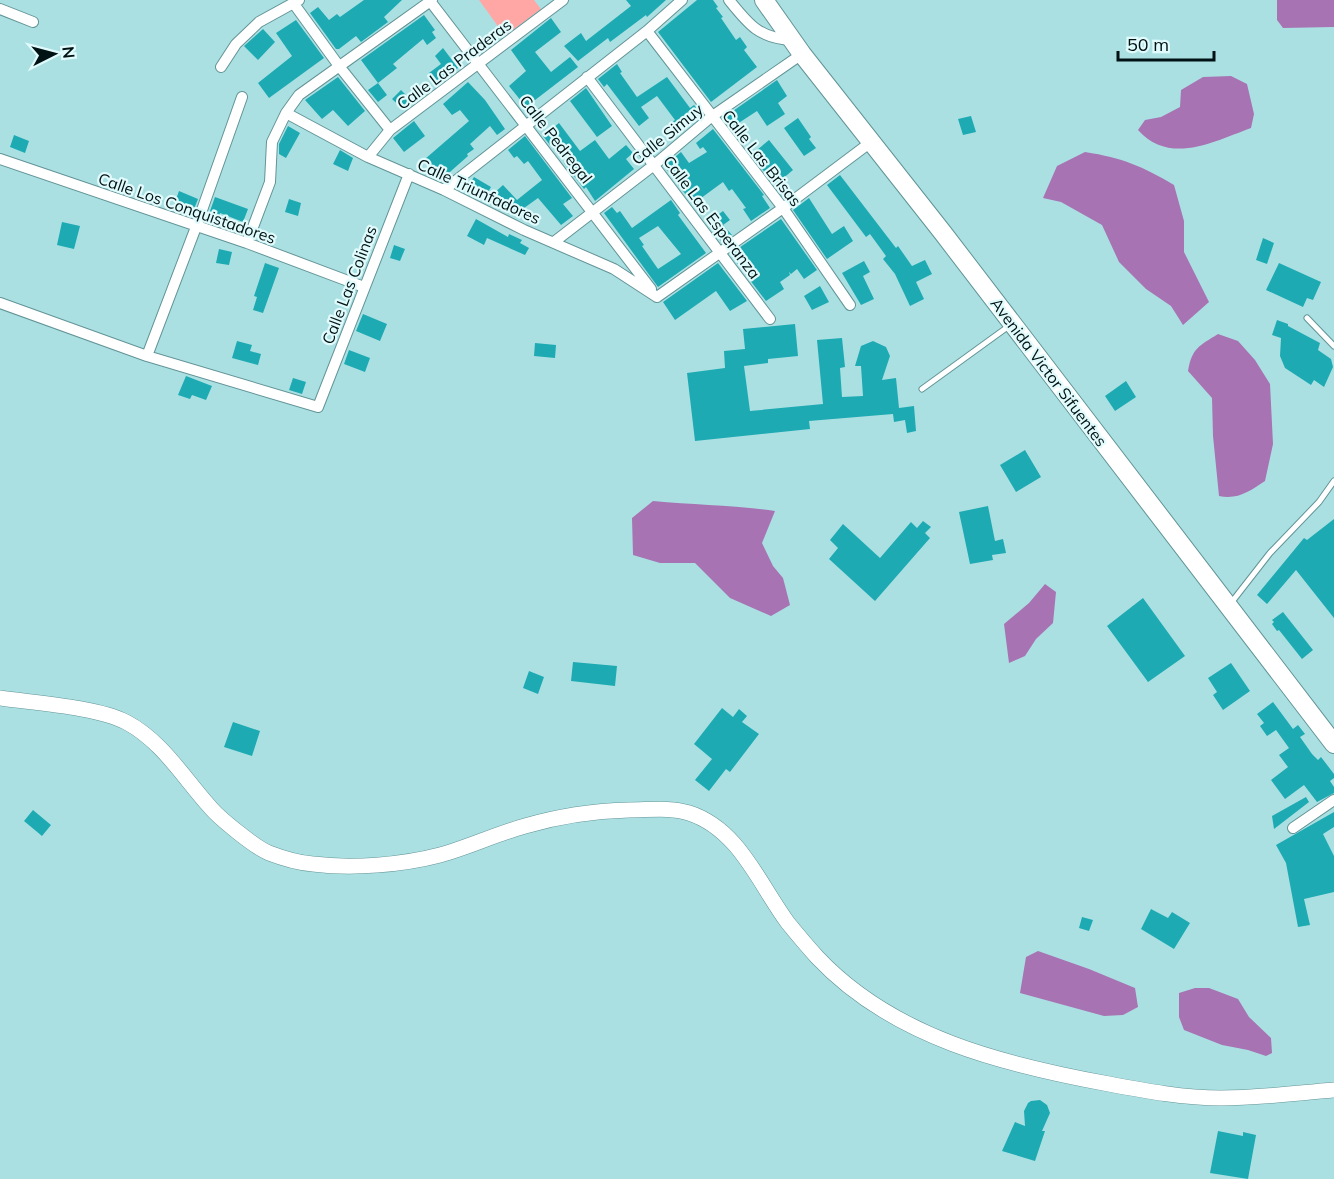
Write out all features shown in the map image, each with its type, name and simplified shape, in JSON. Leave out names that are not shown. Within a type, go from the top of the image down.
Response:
[{"type":"highway","name":"Avenida Victor Sifuentes","points":[[764,0],[797,47],[1012,323],[1334,744]]},
{"type":"street","name":"Calle Las Praderas","points":[[368,157],[390,130],[562,0]]},
{"type":"street","points":[[444,190],[647,31],[682,0]]},
{"type":"street","points":[[729,0],[746,21],[761,34],[797,47]]},
{"type":"street","name":"Calle Pedregal","points":[[431,1],[477,65],[526,125],[657,297]]},
{"type":"street","points":[[247,243],[270,182],[272,142],[286,113],[299,95],[431,1]]},
{"type":"street","points":[[221,67],[236,44],[259,22],[296,2],[339,66],[390,130]]},
{"type":"street","points":[[0,9],[33,22]]},
{"type":"street","name":"Calle Las Brisas","points":[[647,31],[783,208],[850,305]]},
{"type":"street","name":"Calle Simuy","points":[[554,242],[654,165],[797,47]]},
{"type":"street","name":"Calle Las Esperanza","points":[[587,76],[770,319]]},
{"type":"street","points":[[0,303],[147,356],[242,97]]},
{"type":"street","name":"Calle Triunfadores","points":[[286,113],[368,157],[614,269],[657,297]]},
{"type":"street","points":[[657,297],[783,208],[871,141]]},
{"type":"street","name":"Calle Los Conquistadores","points":[[0,159],[247,243],[364,286]]},
{"type":"street","name":"Calle Las Colinas","points":[[147,356],[318,407],[409,174]]},
{"type":"street","points":[[0,698],[96,712],[124,721],[159,745],[213,812],[266,852],[309,864],[345,867],[437,856],[525,826],[570,815],[669,809],[691,814],[714,825],[735,844],[787,921],[819,959],[882,1010],[938,1038],[1002,1062],[1051,1074],[1159,1093],[1218,1098],[1334,1090]]},
{"type":"street","points":[[1293,828],[1334,800]]},
{"type":"lane","points":[[1307,318],[1334,346]]},
{"type":"lane","points":[[922,389],[1012,323]]},
{"type":"lane","points":[[1228,607],[1270,553],[1319,502],[1334,481]]},
{"type":"shaded area","points":[[479,0],[534,0],[541,9],[505,36]]},
{"type":"shaded area","points":[[1277,0],[1334,0],[1334,27],[1283,28],[1277,20]]},
{"type":"shaded area","points":[[1231,76],[1247,84],[1254,114],[1251,128],[1208,144],[1178,149],[1164,147],[1151,141],[1138,130],[1145,120],[1161,117],[1180,107],[1181,90],[1203,77]]},
{"type":"shaded area","points":[[1085,152],[1132,164],[1174,185],[1184,221],[1184,252],[1209,302],[1183,325],[1171,306],[1146,289],[1119,262],[1102,225],[1061,202],[1043,198],[1057,166]]},
{"type":"shaded area","points":[[1218,334],[1238,341],[1255,360],[1270,384],[1273,444],[1265,481],[1249,491],[1232,497],[1219,496],[1212,398],[1188,371],[1197,348]]},
{"type":"shaded area","points":[[653,501],[775,511],[762,543],[773,566],[783,578],[790,605],[771,616],[730,598],[695,563],[660,563],[633,555],[632,518]]},
{"type":"shaded area","points":[[1045,584],[1056,592],[1053,623],[1036,639],[1025,656],[1009,663],[1004,624],[1029,603]]},
{"type":"shaded area","points":[[1038,951],[1135,988],[1138,1007],[1123,1015],[1104,1016],[1020,993],[1026,957]]},
{"type":"shaded area","points":[[1195,988],[1209,988],[1238,999],[1249,1017],[1271,1038],[1272,1053],[1266,1056],[1222,1045],[1184,1030],[1179,1017],[1179,993]]},
{"type":"building","points":[[364,0],[402,0],[384,17],[388,22],[361,42],[356,36],[336,49],[310,13],[318,7],[329,20],[337,14],[340,17]]},
{"type":"building","points":[[626,0],[666,0],[647,17],[646,15],[610,42],[608,38],[578,61],[564,46],[581,33],[586,41],[631,6]]},
{"type":"building","points":[[697,0],[713,0],[723,17],[721,18],[736,40],[740,37],[747,47],[744,50],[757,67],[711,102],[658,32]]},
{"type":"building","points":[[424,15],[435,30],[432,32],[436,38],[427,45],[423,39],[393,64],[397,68],[378,83],[361,60]]},
{"type":"building","points":[[551,18],[561,32],[535,52],[551,72],[570,57],[578,67],[526,107],[509,86],[526,71],[511,50]]},
{"type":"building","points":[[296,20],[324,58],[269,98],[258,83],[292,56],[276,33]]},
{"type":"building","points":[[263,29],[275,42],[258,60],[244,46]]},
{"type":"building","points":[[443,48],[458,68],[436,84],[429,73],[441,64],[435,56]]},
{"type":"building","points":[[617,64],[622,72],[620,73],[637,97],[667,77],[690,108],[694,105],[701,113],[678,132],[671,123],[675,120],[657,96],[641,107],[649,118],[639,126],[607,84],[604,87],[598,79]]},
{"type":"building","points":[[338,77],[365,111],[348,126],[333,110],[322,119],[305,100]]},
{"type":"building","points":[[777,80],[787,96],[778,103],[785,114],[767,126],[757,111],[731,128],[723,118]]},
{"type":"building","points":[[468,82],[485,100],[505,129],[497,135],[490,126],[470,144],[474,149],[467,154],[468,156],[442,179],[425,159],[469,121],[460,110],[452,115],[443,104]]},
{"type":"building","points":[[378,83],[387,95],[378,102],[368,90]]},
{"type":"building","points":[[586,88],[612,126],[597,137],[570,101]]},
{"type":"building","points":[[401,90],[413,102],[404,110],[392,99]]},
{"type":"building","points":[[971,116],[976,132],[963,135],[958,119]]},
{"type":"building","points":[[798,118],[816,148],[804,156],[784,128]]},
{"type":"building","points":[[414,121],[425,136],[404,152],[393,138]]},
{"type":"building","points":[[559,123],[580,151],[595,140],[609,159],[626,145],[633,153],[626,159],[634,169],[595,201],[586,187],[584,189],[564,163],[572,157],[559,139],[550,145],[543,136]]},
{"type":"building","points":[[288,126],[300,133],[286,158],[279,154],[279,144]]},
{"type":"building","points":[[713,129],[764,195],[762,196],[770,208],[751,221],[743,209],[746,208],[732,189],[729,191],[723,182],[693,204],[664,166],[681,152],[689,163],[707,152],[703,147],[700,149],[696,143]]},
{"type":"building","points":[[14,135],[29,141],[25,153],[10,147]]},
{"type":"building","points":[[525,136],[572,198],[563,204],[573,216],[561,225],[538,198],[513,216],[492,195],[503,185],[517,200],[542,180],[528,161],[524,164],[517,156],[514,158],[508,150]]},
{"type":"building","points":[[769,140],[793,170],[775,185],[751,155]]},
{"type":"building","points":[[340,150],[353,158],[348,171],[333,164]]},
{"type":"building","points":[[840,175],[912,266],[925,260],[932,274],[916,282],[924,299],[910,306],[895,274],[883,259],[886,256],[870,234],[866,237],[827,185]]},
{"type":"building","points":[[474,177],[491,187],[484,199],[467,188]]},
{"type":"building","points":[[179,191],[198,199],[194,209],[189,207],[188,210],[174,205]]},
{"type":"building","points":[[215,197],[248,209],[243,222],[220,213],[219,217],[209,214]]},
{"type":"building","points":[[809,198],[832,234],[844,226],[853,241],[827,259],[793,210]]},
{"type":"building","points":[[289,199],[301,203],[298,216],[285,212]]},
{"type":"building","points":[[671,200],[680,213],[678,215],[706,253],[658,287],[604,213],[612,207],[617,213],[620,211],[632,228]],"holes":[[[658,226],[681,254],[658,269],[639,238]]]},
{"type":"building","points":[[723,211],[730,220],[723,225],[732,235],[722,242],[707,223]]},
{"type":"building","points":[[476,219],[508,237],[509,234],[522,240],[520,243],[529,248],[525,255],[487,238],[484,245],[467,236]]},
{"type":"building","points":[[781,219],[817,270],[804,279],[797,269],[791,274],[789,272],[790,275],[780,282],[784,289],[766,301],[730,254]]},
{"type":"building","points":[[62,222],[80,226],[74,249],[57,245]]},
{"type":"building","points":[[1263,238],[1274,243],[1267,264],[1256,260]]},
{"type":"building","points":[[394,245],[405,249],[400,261],[390,258]]},
{"type":"building","points":[[219,249],[232,252],[229,265],[216,263]]},
{"type":"building","points":[[864,261],[870,272],[863,276],[874,299],[861,305],[842,273]]},
{"type":"building","points":[[265,263],[279,268],[263,313],[253,310],[257,297],[254,296]]},
{"type":"building","points":[[718,263],[747,301],[730,311],[716,291],[675,320],[663,302]]},
{"type":"building","points":[[1279,263],[1321,282],[1313,300],[1307,298],[1303,307],[1266,290]]},
{"type":"building","points":[[820,286],[829,302],[812,310],[804,296]]},
{"type":"building","points":[[363,314],[387,324],[380,341],[356,331]]},
{"type":"building","points":[[1277,320],[1320,343],[1318,350],[1331,359],[1333,367],[1324,387],[1314,380],[1311,385],[1285,368],[1280,356],[1281,338],[1272,335]]},
{"type":"building","points":[[795,324],[798,356],[768,359],[768,363],[744,366],[750,411],[823,404],[817,340],[842,338],[845,367],[840,368],[842,397],[863,396],[861,366],[855,366],[861,346],[873,341],[886,347],[890,356],[882,380],[896,378],[899,408],[914,406],[916,431],[907,433],[905,420],[894,422],[893,414],[809,421],[810,429],[695,441],[687,373],[725,368],[724,351],[745,349],[743,329]]},
{"type":"building","points":[[237,341],[252,345],[250,351],[261,354],[258,365],[232,358]]},
{"type":"building","points":[[535,343],[556,345],[555,358],[534,356]]},
{"type":"building","points":[[349,350],[370,358],[365,372],[344,364]]},
{"type":"building","points":[[186,376],[212,386],[206,400],[192,395],[190,399],[178,395]]},
{"type":"building","points":[[293,378],[306,382],[302,394],[289,390]]},
{"type":"building","points":[[1126,381],[1136,397],[1115,411],[1105,396]]},
{"type":"building","points":[[1025,450],[1041,477],[1016,492],[1000,465]]},
{"type":"building","points":[[988,506],[995,541],[1003,539],[1006,553],[992,555],[993,560],[970,564],[959,512]]},
{"type":"building","points":[[1334,519],[1334,618],[1296,570],[1267,604],[1257,595],[1304,538],[1307,540]]},
{"type":"building","points":[[923,521],[931,527],[925,533],[930,538],[875,601],[829,559],[838,548],[830,540],[843,524],[880,558],[911,522],[917,528]]},
{"type":"building","points":[[1143,598],[1185,656],[1148,682],[1107,626]]},
{"type":"building","points":[[1283,612],[1313,650],[1302,659],[1272,624],[1274,622],[1272,620]]},
{"type":"building","points":[[573,662],[617,666],[615,686],[571,681]]},
{"type":"building","points":[[1231,663],[1250,691],[1223,710],[1213,695],[1217,692],[1208,678]]},
{"type":"building","points":[[529,671],[544,677],[538,694],[523,688]]},
{"type":"building","points":[[1273,702],[1293,729],[1298,725],[1305,734],[1300,737],[1312,754],[1318,760],[1321,757],[1334,774],[1334,778],[1330,781],[1334,787],[1334,793],[1317,802],[1304,785],[1285,799],[1271,780],[1288,767],[1279,755],[1289,748],[1276,730],[1267,736],[1260,726],[1264,723],[1257,714]]},
{"type":"building","points":[[722,708],[733,717],[739,709],[747,716],[742,722],[759,734],[730,772],[726,769],[709,791],[695,780],[712,759],[694,744]]},
{"type":"building","points":[[233,722],[260,731],[252,756],[224,747]]},
{"type":"building","points":[[1306,797],[1309,802],[1274,829],[1272,816]]},
{"type":"building","points":[[33,810],[51,825],[42,836],[24,821]]},
{"type":"building","points":[[1334,812],[1334,827],[1323,834],[1334,856],[1334,892],[1304,899],[1310,925],[1298,927],[1286,863],[1276,845]]},
{"type":"building","points":[[1151,909],[1168,918],[1172,912],[1190,923],[1174,949],[1141,929]]},
{"type":"building","points":[[1082,917],[1093,920],[1089,931],[1079,928]]},
{"type":"building","points":[[1040,1100],[1047,1105],[1050,1113],[1042,1131],[1045,1131],[1035,1161],[1002,1151],[1015,1122],[1025,1126],[1024,1111],[1028,1103]]},
{"type":"building","points":[[1218,1131],[1243,1136],[1243,1132],[1256,1135],[1248,1179],[1210,1173]]}]
